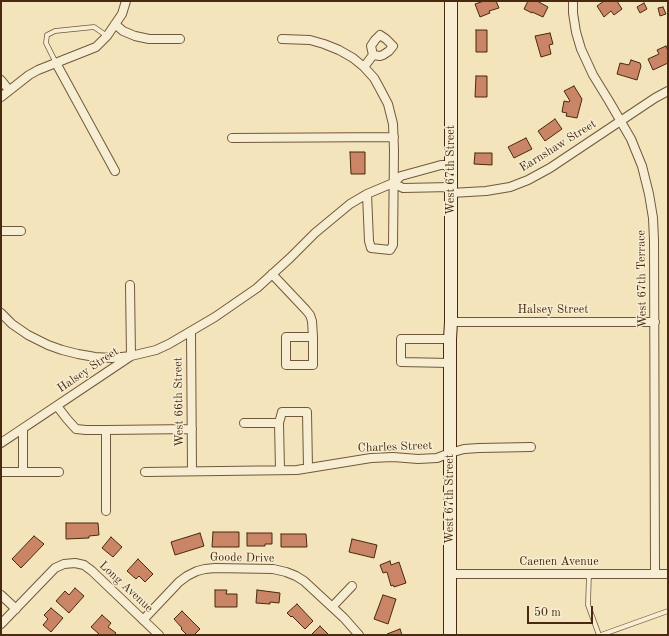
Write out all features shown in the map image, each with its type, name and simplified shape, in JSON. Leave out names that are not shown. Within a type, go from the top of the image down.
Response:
[{"type":"street","points":[[1,97],[29,75],[38,70],[96,47],[107,36],[122,14],[126,1]]},
{"type":"street","name":"West 67th Street","points":[[450,635],[451,1]]},
{"type":"street","name":"West 67th Terrace","points":[[573,1],[576,32],[581,49],[590,71],[621,120],[631,139],[642,166],[653,218],[656,574]]},
{"type":"street","points":[[115,24],[123,31],[135,36],[180,39]]},
{"type":"street","points":[[282,39],[310,40],[340,50],[364,67],[374,78],[379,87],[388,104],[394,124],[393,245],[390,250],[371,248],[368,241],[367,194]]},
{"type":"street","points":[[364,67],[373,55]]},
{"type":"street","points":[[56,63],[115,171]]},
{"type":"street","points":[[1,80],[10,90]]},
{"type":"street","name":"Earnshaw Street","points":[[451,190],[486,191],[510,186],[528,180],[550,168],[668,90]]},
{"type":"street","points":[[232,138],[394,137]]},
{"type":"street","name":"Halsey Street","points":[[1,444],[132,356],[156,350],[169,344],[215,317],[257,288],[315,233],[350,204],[367,194],[394,183],[401,176],[441,165],[451,165]]},
{"type":"street","points":[[394,183],[403,188],[451,190]]},
{"type":"street","points":[[1,231],[21,231]]},
{"type":"street","points":[[272,274],[306,310],[312,321],[313,337],[313,365],[286,365],[286,337],[313,337]]},
{"type":"street","points":[[1,313],[12,324],[28,335],[62,350],[78,354],[112,358],[132,356],[130,285]]},
{"type":"street","name":"Halsey Street","points":[[451,322],[655,322]]},
{"type":"street","name":"West 66th Street","points":[[191,332],[192,471]]},
{"type":"street","points":[[450,339],[401,339],[401,362],[450,363]]},
{"type":"street","points":[[57,406],[67,420],[76,429],[192,429]]},
{"type":"street","points":[[280,470],[279,423],[282,412],[307,412],[308,468]]},
{"type":"street","points":[[244,423],[279,423]]},
{"type":"street","points":[[23,429],[23,472]]},
{"type":"street","points":[[106,430],[106,510]]},
{"type":"street","name":"Charles Street","points":[[145,472],[296,470],[371,458],[436,458],[464,449],[531,447]]},
{"type":"street","points":[[1,472],[59,472]]},
{"type":"street","name":"Long Avenue","points":[[1,624],[56,568],[64,564],[75,563],[84,565],[92,571],[159,635]]},
{"type":"street","name":"Goode Drive","points":[[143,620],[179,582],[197,571],[205,569],[273,569],[286,572],[304,581],[358,632],[359,635]]},
{"type":"street","name":"Caenen Avenue","points":[[450,574],[668,574]]},
{"type":"street","points":[[332,607],[352,586]]},
{"type":"street","points":[[1,595],[16,609]]},
{"type":"lane","points":[[56,63],[46,43],[47,35],[55,31],[94,26],[107,36]]},
{"type":"lane","points":[[589,574],[588,605],[600,635],[668,611]]},
{"type":"building","points":[[484,1],[496,1],[499,8],[489,11],[490,13],[480,17],[475,4]]},
{"type":"building","points":[[528,1],[537,1],[548,7],[543,17],[524,9]]},
{"type":"building","points":[[604,1],[617,1],[622,9],[614,15],[611,11],[604,17],[597,6]]},
{"type":"building","points":[[644,3],[647,9],[640,13],[637,7]]},
{"type":"building","points":[[663,7],[666,14],[660,16],[658,8]]},
{"type":"building","points":[[476,30],[487,30],[487,52],[476,52]]},
{"type":"building","points":[[550,33],[553,44],[549,45],[551,54],[541,57],[535,36]]},
{"type":"building","points":[[666,46],[668,51],[668,63],[653,70],[648,59],[659,54],[657,50]]},
{"type":"building","points":[[631,60],[640,63],[641,66],[637,80],[617,74],[620,63],[629,65]]},
{"type":"building","points":[[476,76],[487,76],[487,97],[475,97]]},
{"type":"building","points":[[574,86],[582,99],[577,118],[566,116],[567,113],[562,112],[564,101],[570,101],[564,91]]},
{"type":"building","points":[[555,119],[562,129],[545,141],[538,131]]},
{"type":"building","points":[[526,138],[532,149],[514,158],[508,147]]},
{"type":"building","points":[[350,152],[365,152],[365,174],[351,174]]},
{"type":"building","points":[[475,153],[492,153],[492,165],[474,164]]},
{"type":"building","points":[[66,523],[98,523],[99,535],[89,536],[89,538],[66,539]]},
{"type":"building","points":[[213,532],[239,532],[239,547],[212,547]]},
{"type":"building","points":[[200,533],[204,546],[175,555],[171,542]]},
{"type":"building","points":[[247,533],[272,533],[272,544],[265,544],[265,546],[247,546]]},
{"type":"building","points":[[281,534],[306,534],[307,547],[281,547]]},
{"type":"building","points":[[34,536],[44,544],[21,568],[12,559]]},
{"type":"building","points":[[111,537],[122,547],[113,557],[102,548]]},
{"type":"building","points":[[352,539],[377,545],[374,558],[349,552]]},
{"type":"building","points":[[138,559],[153,574],[145,582],[139,576],[136,579],[127,571]]},
{"type":"building","points":[[390,561],[391,565],[399,562],[406,583],[394,587],[393,585],[391,586],[387,572],[383,573],[380,565]]},
{"type":"building","points":[[75,588],[84,596],[69,613],[56,601],[65,591],[69,595]]},
{"type":"building","points":[[215,590],[227,590],[226,594],[237,594],[237,607],[215,607]]},
{"type":"building","points":[[257,590],[280,593],[279,603],[256,603]]},
{"type":"building","points":[[383,595],[396,599],[388,624],[374,619]]},
{"type":"building","points":[[297,604],[313,621],[305,629],[287,613]]},
{"type":"building","points":[[51,608],[63,618],[51,632],[43,625],[48,619],[44,615]]},
{"type":"building","points":[[182,611],[200,629],[194,635],[187,635],[174,619]]},
{"type":"building","points":[[102,615],[111,623],[108,627],[116,633],[114,635],[97,635],[99,634],[91,627]]},
{"type":"building","points":[[320,626],[329,635],[311,635]]},
{"type":"building","points":[[400,629],[402,635],[387,635],[387,634]]}]
